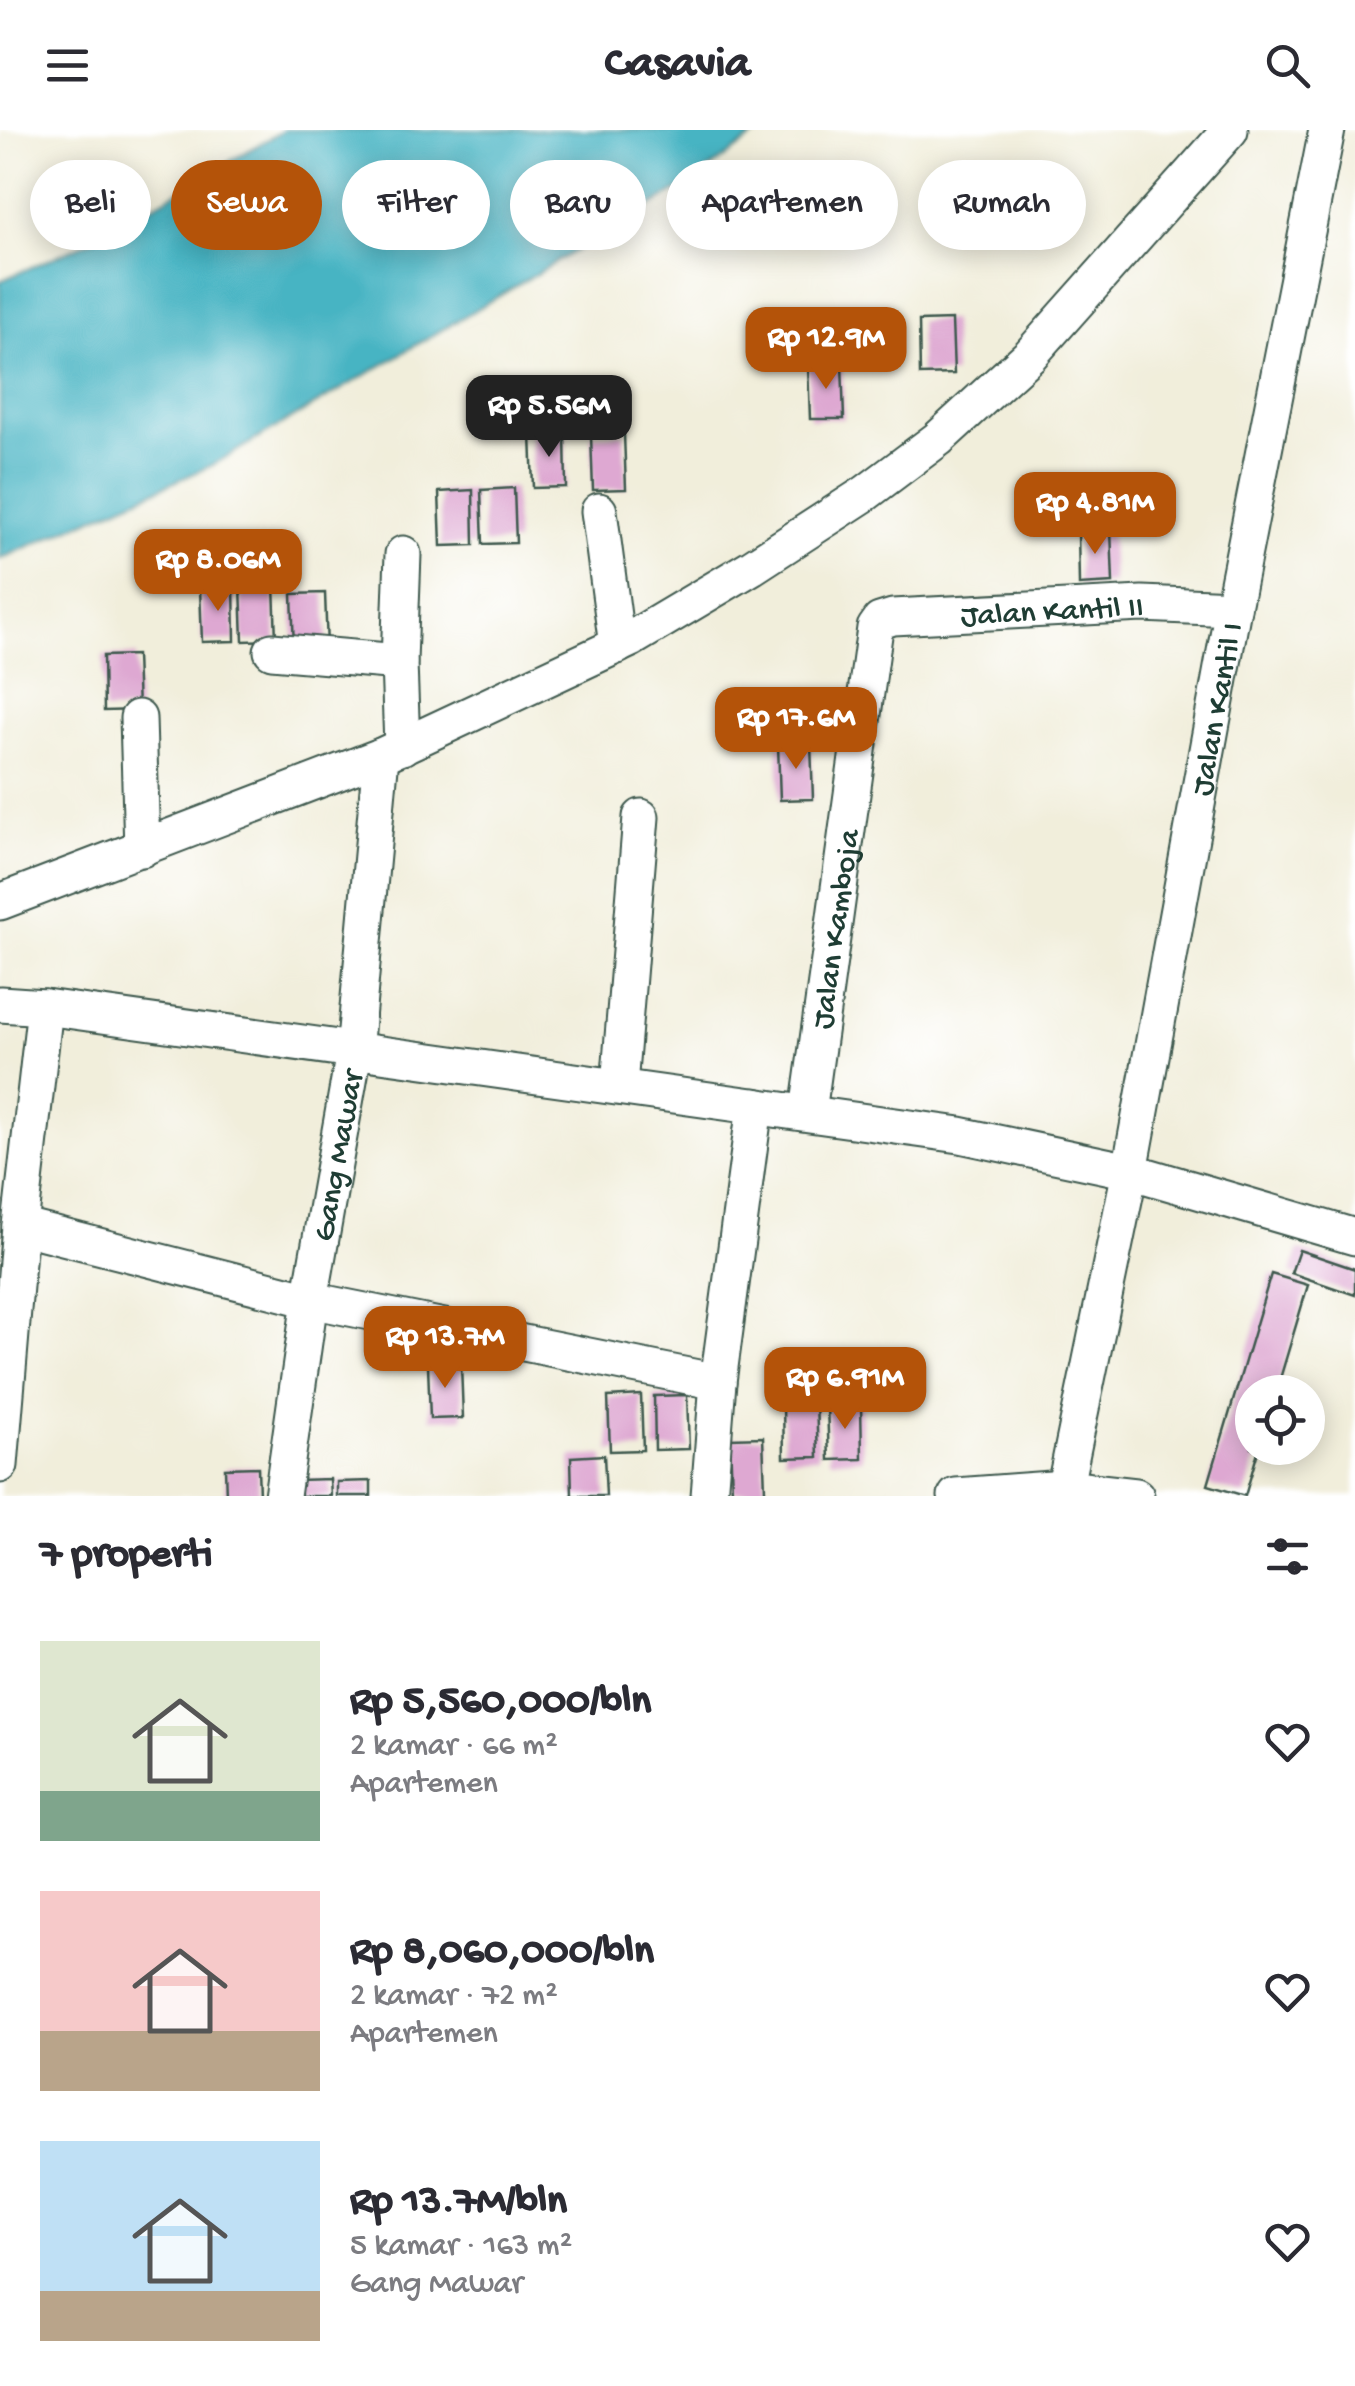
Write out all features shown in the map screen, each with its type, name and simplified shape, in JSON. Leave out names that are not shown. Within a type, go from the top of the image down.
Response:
[{"type":"street","points":[[0,902],[392,752],[617,646],[752,567],[866,493],[938,439],[1030,355],[1230,130]]},
{"type":"street","name":"Jalan Kantil I","points":[[1064,1492],[1130,1171],[1232,608],[1327,130]]},
{"type":"street","points":[[599,511],[617,646]]},
{"type":"street","name":"Gang Mawar","points":[[282,1496],[310,1300],[354,1052],[392,752],[403,554]]},
{"type":"street","name":"Jalan Kantil II","points":[[875,628],[880,621],[892,617],[1142,604],[1232,608]]},
{"type":"street","name":"Jalan Kamboja","points":[[808,1112],[875,628]]},
{"type":"street","points":[[272,651],[400,662]]},
{"type":"street","points":[[138,718],[142,850]]},
{"type":"street","points":[[620,1086],[641,817]]},
{"type":"street","points":[[0,1004],[45,1007],[960,1135],[1130,1171],[1355,1237]]},
{"type":"street","points":[[0,1465],[20,1226],[45,1007]]},
{"type":"street","points":[[709,1496],[718,1382],[755,1106]]},
{"type":"street","points":[[20,1226],[310,1300],[718,1382]]},
{"type":"street","points":[[956,1496],[1064,1492],[1136,1496]]},
{"type":"water","points":[[284,130],[763,130],[722,160],[666,160],[666,197],[646,209],[646,160],[510,160],[510,250],[577,250],[213,465],[0,559],[0,281],[70,250],[151,250],[151,207],[171,195],[171,250],[322,250],[322,160],[232,160]]},
{"type":"building","points":[[952,320],[954,374],[920,375],[919,321]]},
{"type":"building","points":[[842,364],[844,419],[810,419],[808,365]]},
{"type":"building","points":[[565,433],[566,487],[533,488],[531,434]]},
{"type":"building","points":[[624,434],[626,489],[593,490],[591,436]]},
{"type":"building","points":[[514,488],[516,543],[483,544],[481,490]]},
{"type":"building","points":[[473,490],[474,545],[441,546],[439,492]]},
{"type":"building","points":[[1111,529],[1113,583],[1079,585],[1078,530]]},
{"type":"building","points":[[274,585],[276,640],[243,641],[241,586]]},
{"type":"building","points":[[234,586],[235,641],[202,642],[200,588]]},
{"type":"building","points":[[325,593],[327,648],[294,649],[292,594]]},
{"type":"building","points":[[136,655],[138,710],[104,711],[103,656]]},
{"type":"building","points":[[811,744],[813,799],[780,800],[778,745]]},
{"type":"building","points":[[1299,1250],[1355,1269],[1355,1295],[1291,1273]]},
{"type":"building","points":[[1271,1274],[1308,1285],[1281,1375],[1241,1375]]},
{"type":"building","points":[[461,1364],[463,1418],[430,1419],[428,1365]]},
{"type":"building","points":[[641,1395],[643,1450],[610,1451],[608,1397]]},
{"type":"building","points":[[687,1395],[689,1449],[655,1450],[654,1396]]},
{"type":"building","points":[[1235,1395],[1235,1465],[1254,1465],[1245,1496],[1208,1485]]},
{"type":"building","points":[[816,1402],[818,1457],[784,1458],[783,1403]]},
{"type":"building","points":[[861,1404],[862,1459],[829,1460],[827,1405]]},
{"type":"building","points":[[763,1437],[765,1491],[732,1492],[730,1438]]},
{"type":"building","points":[[604,1455],[606,1496],[572,1496],[571,1457]]},
{"type":"building","points":[[258,1467],[259,1496],[226,1496],[225,1468]]},
{"type":"building","points":[[330,1479],[331,1496],[298,1496],[297,1480]]},
{"type":"building","points":[[371,1481],[371,1496],[337,1496],[337,1482]]}]
